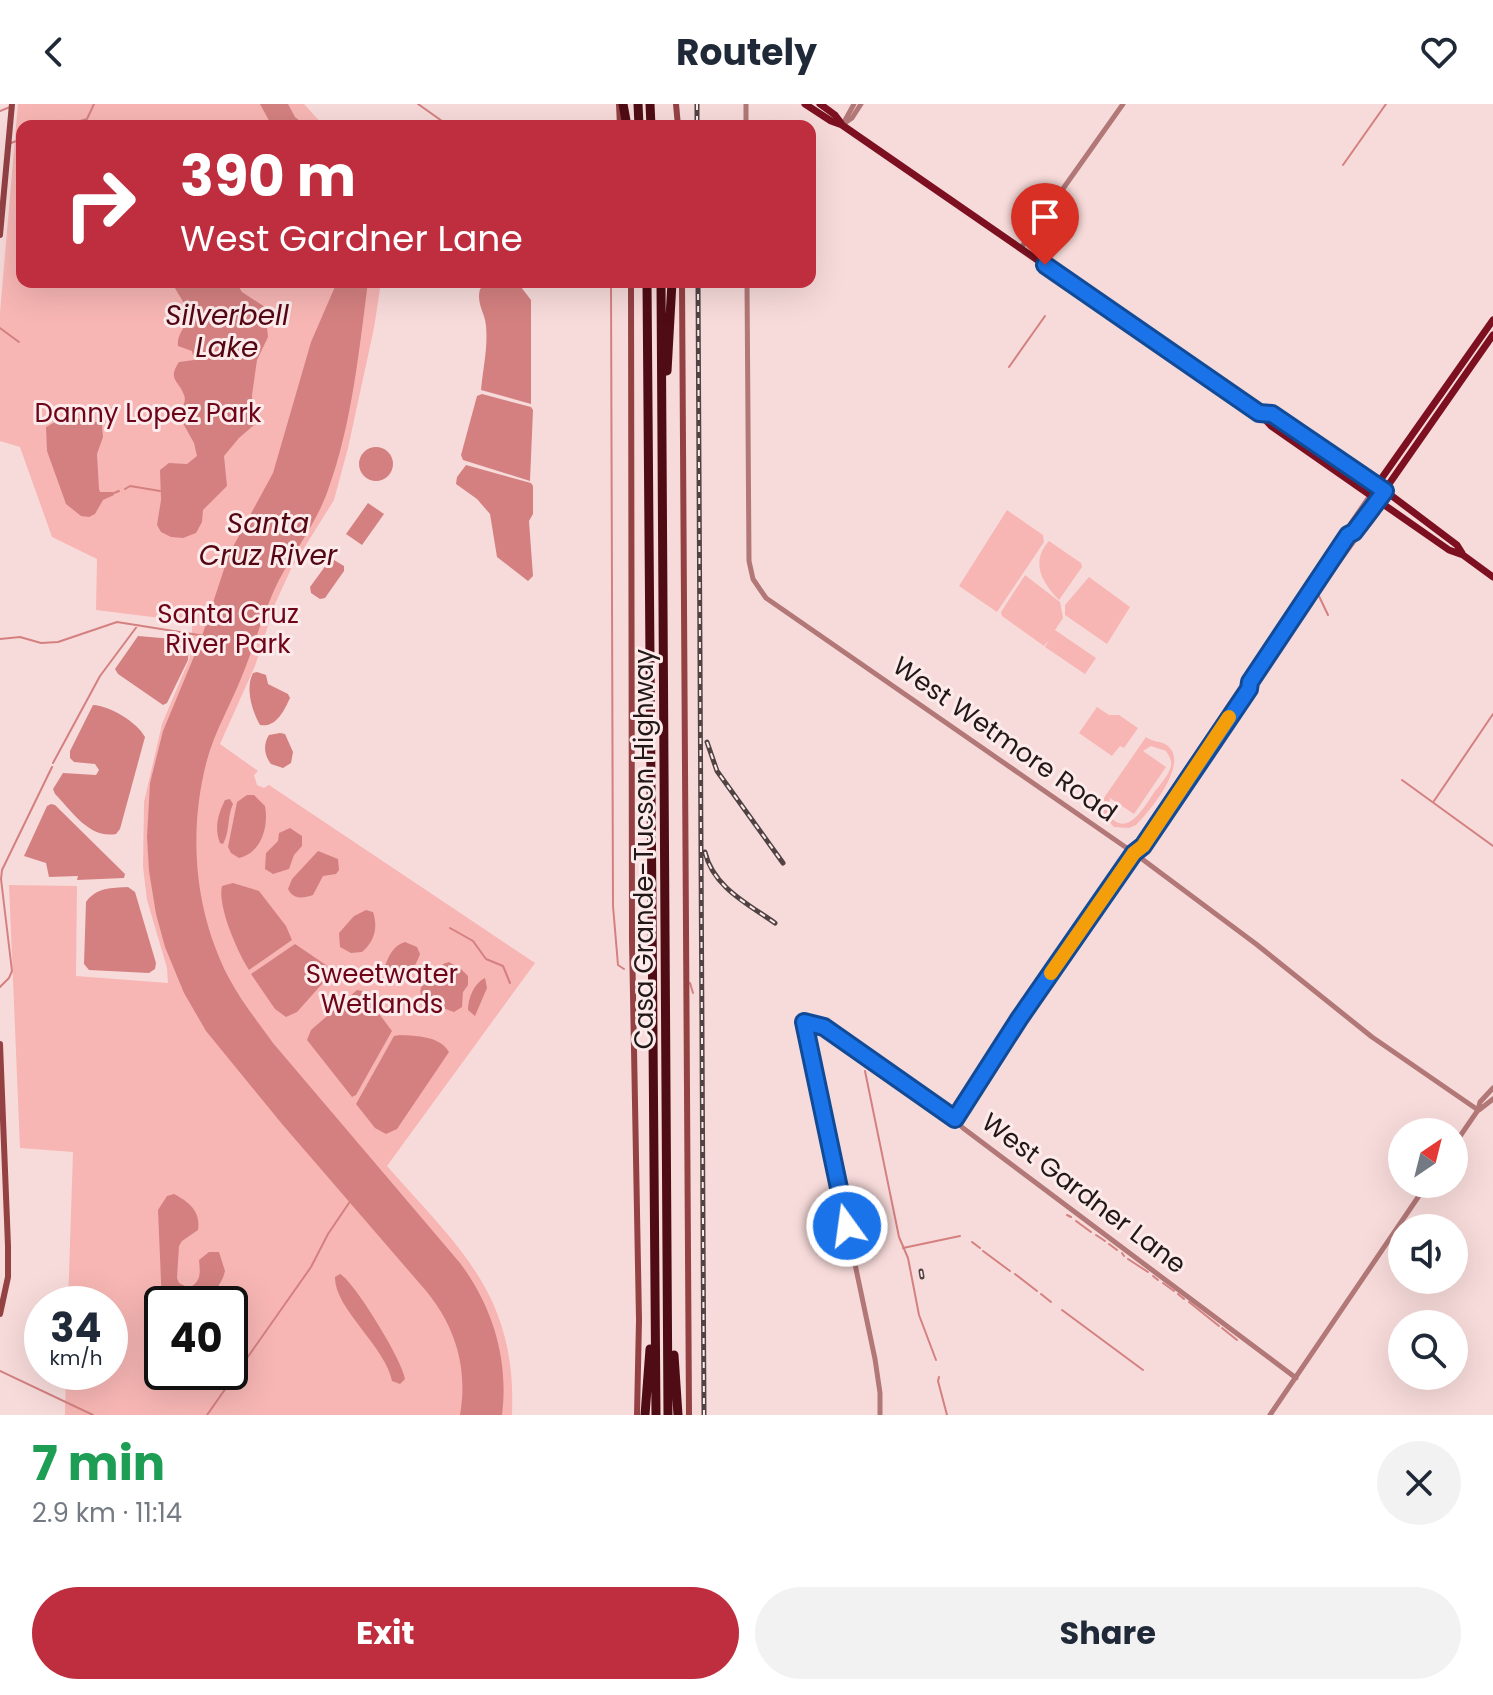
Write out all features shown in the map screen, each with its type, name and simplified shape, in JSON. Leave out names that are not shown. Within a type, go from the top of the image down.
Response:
[{"type":"highway","name":"Casa Grande-Tucson Highway","points":[[645,288],[656,1415]]},
{"type":"highway","name":"Casa Grande-Tucson Highway","points":[[661,288],[668,1415]]},
{"type":"highway","points":[[663,434],[672,288]]},
{"type":"highway","points":[[668,1289],[678,1415]]},
{"type":"highway","points":[[645,1415],[655,1293]]},
{"type":"main road","points":[[0,235],[12,104]]},
{"type":"main road","points":[[805,104],[842,125],[1021,248],[1259,413],[1271,426],[1449,550],[1463,555],[1493,577]]},
{"type":"main road","points":[[820,104],[835,115],[842,125]]},
{"type":"main road","points":[[631,288],[632,940],[639,1320],[637,1415]]},
{"type":"main road","points":[[682,288],[689,1415]]},
{"type":"main road","points":[[1371,494],[1493,320]]},
{"type":"main road","points":[[1378,499],[1493,335]]},
{"type":"main road","points":[[1259,413],[1272,414],[1377,485],[1457,545],[1463,555]]},
{"type":"main road","points":[[0,1044],[8,1277],[0,1314]]},
{"type":"street","points":[[842,125],[854,104]]},
{"type":"street","points":[[842,125],[852,118],[861,104]]},
{"type":"street","points":[[1021,248],[1123,104]]},
{"type":"street","name":"West Wetmore Road","points":[[747,288],[749,561],[756,585],[775,605],[1134,853],[1256,944],[1380,1043],[1478,1110]]},
{"type":"street","points":[[1348,535],[1347,529],[1371,494]]},
{"type":"street","points":[[955,1119],[1019,1019],[1134,853],[1143,846],[1249,689],[1250,682],[1348,535],[1354,532],[1378,499]]},
{"type":"street","points":[[1134,853],[1137,842],[1242,686],[1250,682]]},
{"type":"street","points":[[1143,846],[1153,867]]},
{"type":"street","name":"West Gardner Lane","points":[[880,1415],[875,1359],[804,1022],[824,1027],[955,1119],[1296,1378]]},
{"type":"street","points":[[1478,1110],[1480,1102],[1493,1088]]},
{"type":"street","points":[[1468,1125],[1478,1110],[1493,1099]]},
{"type":"street","points":[[945,1112],[962,1109]]},
{"type":"street","points":[[1270,1415],[1418,1198]]},
{"type":"green space","points":[[18,104],[304,104],[319,120],[17,120]]},
{"type":"green space","points":[[16,127],[16,288],[380,288],[348,448],[334,500],[291,569],[275,604],[255,666],[220,744],[258,771],[254,775],[257,785],[264,788],[269,785],[535,963],[387,1166],[460,1250],[494,1305],[505,1337],[511,1373],[512,1415],[65,1415],[66,1390],[128,1390],[128,1286],[69,1286],[73,1152],[20,1148],[9,885],[77,886],[76,976],[168,983],[167,968],[147,900],[143,867],[144,802],[162,724],[189,660],[192,622],[96,610],[97,559],[52,537],[20,447],[0,441],[0,312]]},
{"type":"green space","points":[[1007,510],[1043,535],[1044,542],[997,612],[959,586]]},
{"type":"green space","points":[[1049,541],[1081,563],[1082,567],[1059,600],[1040,572],[1040,557]]},
{"type":"green space","points":[[1025,575],[1060,602],[1063,618],[1055,630],[1096,658],[1085,674],[1045,647],[1049,640],[1044,646],[1002,616],[1001,612]]},
{"type":"green space","points":[[1089,577],[1130,607],[1107,644],[1065,615],[1065,605]]},
{"type":"green space","points":[[1097,707],[1109,715],[1119,715],[1138,728],[1124,748],[1120,746],[1112,756],[1079,733]]},
{"type":"green space","points":[[1146,737],[1169,747],[1174,755],[1171,776],[1158,799],[1136,825],[1114,827],[1097,808]],"holes":[[[1151,746],[1166,751],[1171,760],[1170,769],[1146,805],[1128,822],[1122,824],[1115,821],[1108,814],[1110,798],[1134,814],[1166,767],[1143,751]]]},
{"type":"water","points":[[260,104],[288,104],[299,120],[269,120]]},
{"type":"water","name":"Silverbell Lake","points":[[175,288],[240,288],[265,307],[268,337],[257,360],[252,395],[254,425],[224,456],[227,486],[203,510],[202,522],[196,533],[183,538],[161,532],[157,525],[161,500],[160,470],[169,463],[187,464],[197,456],[194,443],[179,416],[185,398],[174,376],[179,362],[194,360],[192,351],[178,346],[188,315]]},
{"type":"water","name":"Santa Cruz River","points":[[334,288],[367,288],[349,413],[336,465],[312,525],[274,591],[207,760],[201,787],[196,843],[202,899],[217,952],[250,1011],[273,1043],[472,1280],[496,1335],[503,1374],[502,1415],[460,1415],[461,1365],[446,1320],[427,1292],[206,1031],[184,993],[165,947],[156,914],[147,837],[150,783],[163,731],[200,642],[229,554],[273,473],[311,342]]},
{"type":"water","points":[[522,288],[531,300],[531,404],[481,390],[486,334],[480,289]]},
{"type":"water","points":[[482,394],[533,410],[530,481],[463,460],[461,455],[477,396]]},
{"type":"water","points":[[64,417],[102,425],[103,437],[97,454],[99,489],[100,492],[113,492],[114,495],[103,500],[95,514],[89,517],[81,516],[66,504],[47,451],[46,427]]},
{"type":"water","points":[[376,447],[388,452],[393,464],[388,476],[376,481],[364,476],[359,464],[364,452]]},
{"type":"water","points":[[466,465],[533,486],[533,514],[529,521],[533,576],[528,581],[497,557],[490,514],[477,499],[456,484]]},
{"type":"water","points":[[368,503],[384,514],[362,545],[346,534]]},
{"type":"water","points":[[334,560],[344,566],[344,571],[325,598],[320,599],[311,593],[310,587],[329,561]]},
{"type":"water","points":[[138,636],[185,640],[189,643],[188,660],[167,703],[163,705],[115,669]]},
{"type":"water","points":[[257,672],[266,675],[268,684],[290,698],[279,718],[271,724],[260,725],[250,699],[251,679]]},
{"type":"water","points":[[93,705],[122,716],[145,737],[120,829],[116,834],[89,828],[53,789],[63,773],[96,775],[99,770],[95,764],[74,762],[70,758],[70,751]]},
{"type":"water","points":[[285,734],[293,752],[291,763],[283,768],[271,764],[265,750],[269,735]]},
{"type":"water","points":[[247,795],[254,795],[265,806],[266,822],[258,845],[239,858],[228,847],[237,802]]},
{"type":"water","points":[[230,799],[233,804],[223,844],[218,837],[218,821],[225,800]]},
{"type":"water","points":[[51,804],[125,874],[124,878],[77,880],[78,876],[49,877],[46,863],[24,856],[47,806]]},
{"type":"water","points":[[290,828],[302,836],[302,846],[294,855],[289,869],[273,874],[265,869],[266,853],[278,841],[279,833]]},
{"type":"water","points":[[318,851],[338,859],[339,870],[336,874],[323,876],[313,895],[295,896],[288,889],[292,879]]},
{"type":"water","points":[[233,883],[259,891],[286,926],[292,940],[249,970],[225,917],[222,886]]},
{"type":"water","points":[[128,887],[135,892],[156,963],[155,969],[149,973],[89,970],[84,964],[86,902],[100,891]]},
{"type":"water","points":[[366,910],[373,912],[374,934],[362,952],[351,953],[340,947],[339,933],[354,916]]},
{"type":"water","points":[[405,942],[417,947],[420,954],[408,974],[396,977],[385,966],[392,951]]},
{"type":"water","points":[[295,944],[326,965],[331,974],[297,1012],[286,1017],[275,1009],[251,974]]},
{"type":"water","points":[[449,962],[468,976],[462,1007],[454,1012],[429,1002],[421,994],[425,982]]},
{"type":"water","points":[[485,978],[487,988],[475,1016],[468,1010],[469,1001],[475,987]]},
{"type":"water","points":[[357,990],[362,991],[392,1031],[352,1097],[307,1040],[311,1030]]},
{"type":"water","points":[[394,1036],[434,1040],[449,1052],[397,1129],[386,1134],[375,1128],[356,1104]]},
{"type":"water","points":[[174,1194],[184,1200],[198,1217],[198,1230],[179,1246],[177,1278],[185,1286],[161,1286],[158,1210],[167,1196]]},
{"type":"water","points":[[209,1252],[219,1252],[225,1271],[218,1286],[191,1286],[198,1279],[199,1260]]},
{"type":"water","points":[[340,1274],[356,1291],[388,1341],[405,1379],[400,1384],[392,1381],[380,1355],[343,1302],[335,1277]]},
{"type":"waterway","points":[[84,120],[94,104]]},
{"type":"waterway","points":[[418,104],[441,120]]},
{"type":"waterway","points":[[1343,165],[1386,104]]},
{"type":"waterway","points":[[0,111],[10,107]]},
{"type":"waterway","points":[[11,143],[16,141]]},
{"type":"waterway","points":[[611,288],[613,906],[618,965],[624,969]]},
{"type":"waterway","points":[[1009,367],[1045,316]]},
{"type":"waterway","points":[[0,328],[19,342]]},
{"type":"waterway","points":[[125,489],[130,486],[160,491]]},
{"type":"waterway","points":[[114,493],[119,491]]},
{"type":"waterway","points":[[1366,531],[1379,514],[1379,508]]},
{"type":"waterway","points":[[1329,578],[1359,537]]},
{"type":"waterway","points":[[1326,583],[1318,594],[1328,615]]},
{"type":"waterway","points":[[0,639],[20,637],[41,643],[58,642],[117,622],[205,636]]},
{"type":"waterway","points":[[53,763],[100,676],[138,625]]},
{"type":"waterway","points":[[1434,801],[1493,714]]},
{"type":"waterway","points":[[0,987],[12,971],[2,870],[52,767]]},
{"type":"waterway","points":[[1402,780],[1493,846]]},
{"type":"waterway","points":[[450,928],[473,941],[486,959],[503,966],[510,983]]},
{"type":"waterway","points":[[690,983],[693,993]]},
{"type":"waterway","points":[[865,1071],[899,1237],[908,1258],[919,1315],[936,1360]]},
{"type":"waterway","points":[[207,1415],[311,1267],[351,1200]]},
{"type":"waterway","points":[[1067,1215],[1071,1217]]},
{"type":"waterway","points":[[1076,1221],[1091,1232]]},
{"type":"waterway","points":[[1096,1235],[1105,1241]]},
{"type":"waterway","points":[[903,1248],[960,1236]]},
{"type":"waterway","points":[[972,1242],[980,1248]]},
{"type":"waterway","points":[[1109,1244],[1117,1250]]},
{"type":"waterway","points":[[983,1251],[1010,1271]]},
{"type":"waterway","points":[[1128,1259],[1148,1272]]},
{"type":"waterway","points":[[1015,1274],[1037,1291]]},
{"type":"waterway","points":[[1153,1276],[1158,1280]]},
{"type":"waterway","points":[[1163,1283],[1174,1291]]},
{"type":"waterway","points":[[1041,1294],[1051,1302]]},
{"type":"waterway","points":[[1178,1294],[1184,1299]]},
{"type":"waterway","points":[[1189,1302],[1219,1326]]},
{"type":"waterway","points":[[1062,1310],[1143,1370]]},
{"type":"waterway","points":[[1222,1328],[1237,1340]]},
{"type":"waterway","points":[[0,1371],[93,1415]]},
{"type":"waterway","points":[[939,1377],[947,1415]]},
{"type":"railway","points":[[697,104],[697,120]]},
{"type":"railway","points":[[698,288],[704,1415]]},
{"type":"railway","points":[[707,742],[717,771],[783,863]]},
{"type":"railway","points":[[705,852],[709,864],[724,885],[775,923]]},
{"type":"railway","points":[[921,1271],[922,1277]]},
{"type":"slow traffic","points":[[1051,973],[1134,853],[1143,846],[1229,717]]},
{"type":"route","points":[[847,1226],[804,1022],[824,1027],[955,1119],[1019,1019],[1134,853],[1143,846],[1249,689],[1250,682],[1348,535],[1354,532],[1385,491],[1272,414],[1259,413],[1045,265]]},
{"type":"park label","name":"Danny Lopez Park","points":[[148,413]]},
{"type":"park label","name":"Santa Cruz River Park","points":[[228,629]]},
{"type":"park label","name":"Sweetwater Wetlands","points":[[382,989]]}]
